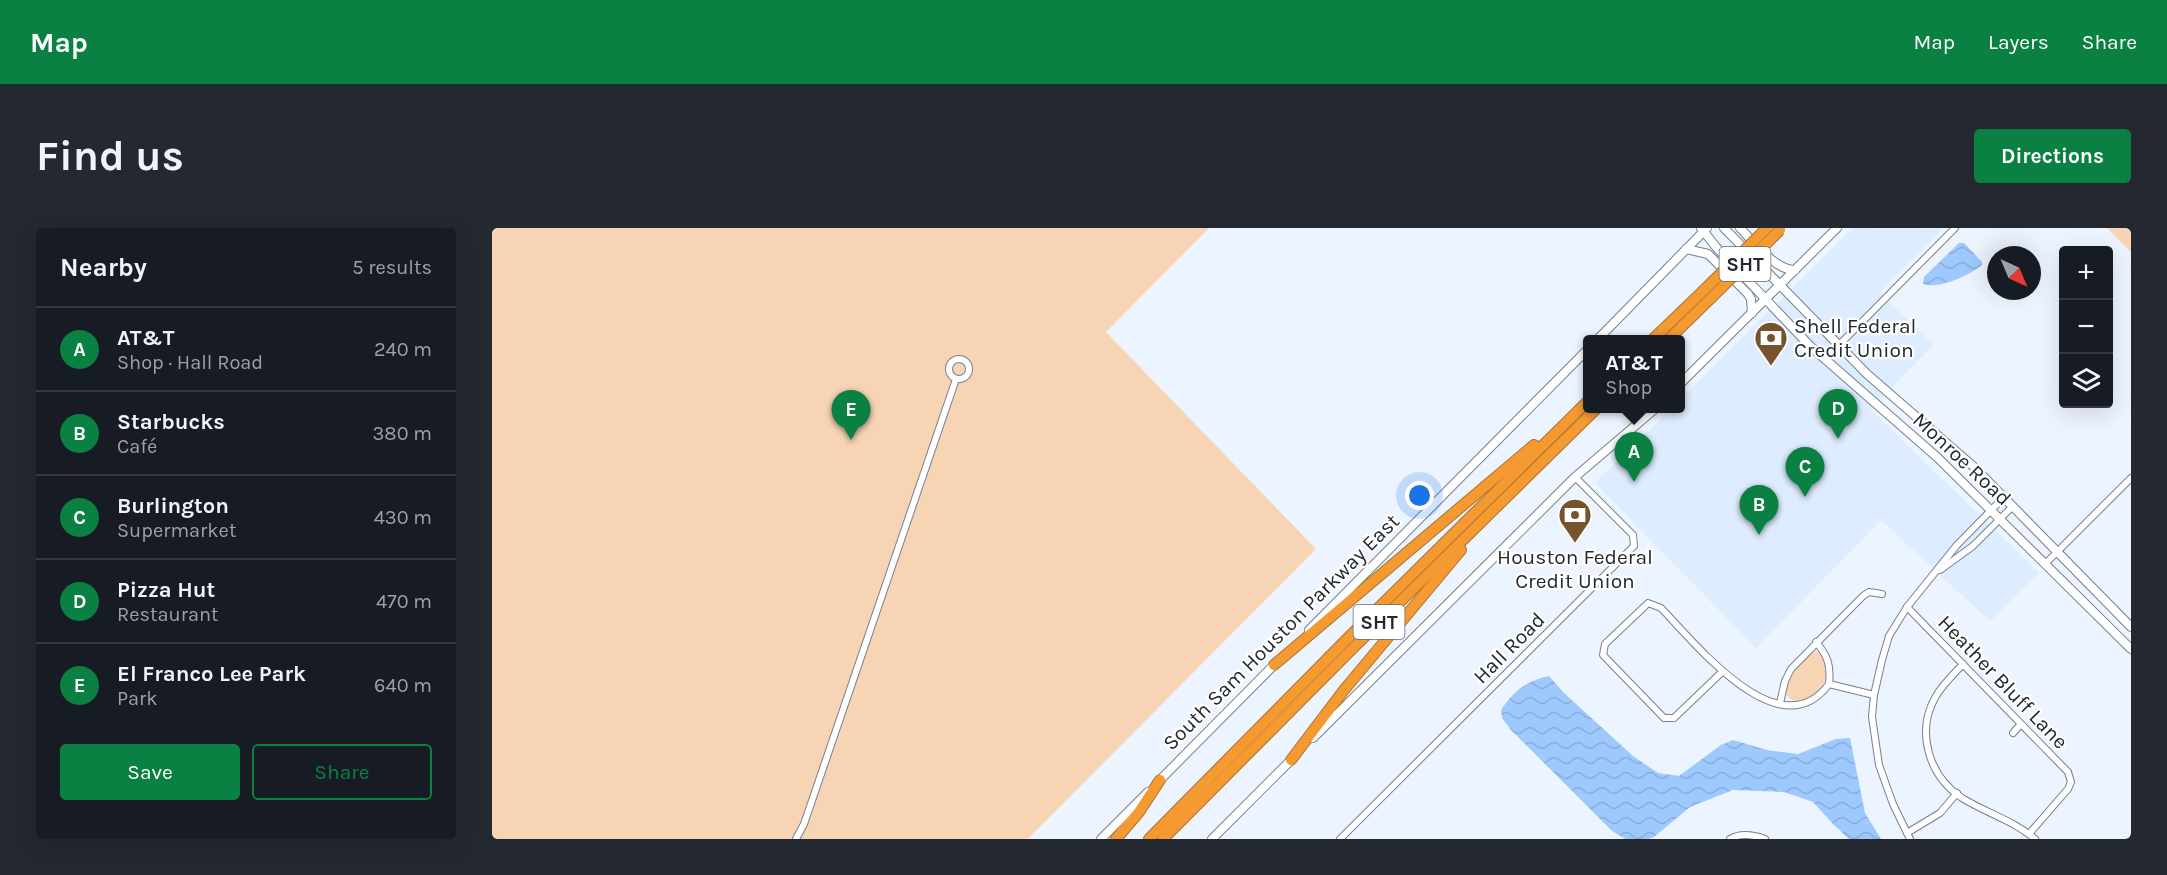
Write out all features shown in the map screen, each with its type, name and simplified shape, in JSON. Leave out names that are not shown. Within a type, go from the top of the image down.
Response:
[{"type":"highway","name":"SHT","points":[[1671,335],[1767,228]]},
{"type":"highway","name":"SHT","points":[[1657,335],[1781,229]]},
{"type":"highway","name":"SHT","points":[[1149,839],[1583,405]]},
{"type":"highway","name":"SHT","points":[[1163,839],[1592,413]]},
{"type":"highway","points":[[1274,665],[1534,445],[1560,428]]},
{"type":"highway","points":[[1291,760],[1344,690],[1494,509]]},
{"type":"highway","points":[[1116,839],[1139,812],[1160,780]]},
{"type":"main road","name":"Monroe Road","points":[[1724,228],[1867,374],[1951,445],[2131,627]]},
{"type":"main road","points":[[1740,228],[1777,265],[1795,270]]},
{"type":"main road","points":[[1685,379],[1837,228]]},
{"type":"main road","name":"Monroe Road","points":[[1705,229],[1716,247],[1810,346],[1938,458],[2131,649]]},
{"type":"main road","points":[[1601,335],[1705,229]]},
{"type":"main road","points":[[1686,249],[1708,254],[1748,294],[1751,299],[1752,313]]},
{"type":"main road","name":"South Sam Houston Parkway East","points":[[1101,839],[1583,353]]},
{"type":"main road","points":[[1857,387],[1867,374]]},
{"type":"main road","points":[[1212,839],[1514,536],[1575,477],[1650,413]]},
{"type":"main road","points":[[1938,458],[1951,445]]},
{"type":"main road","points":[[2123,640],[2131,632]]},
{"type":"street","points":[[1839,345],[1955,228]]},
{"type":"street","points":[[796,839],[804,824],[956,379]]},
{"type":"street","name":"Hall Road","points":[[1340,839],[1634,546],[1634,535],[1575,477]]},
{"type":"street","points":[[2046,563],[2131,478]]},
{"type":"street","points":[[1956,793],[1940,813],[1908,836],[1879,765],[1872,717],[1874,695],[1889,636],[1906,607],[1957,545],[2004,497]]},
{"type":"street","points":[[1934,574],[1960,557],[2013,507]]},
{"type":"street","points":[[1780,703],[1785,681],[1791,669],[1816,642],[1863,596],[1869,592],[1882,594]]},
{"type":"street","points":[[1723,671],[1674,718],[1664,718],[1604,655],[1605,644],[1648,603],[1661,608],[1723,671],[1732,681],[1757,697],[1799,705],[1818,697],[1829,684],[1830,664],[1816,642]]},
{"type":"street","name":"Heather Bluff Lane","points":[[1906,607],[2068,772],[2070,782],[2068,789],[2029,834]]},
{"type":"street","points":[[1963,664],[1935,697],[1927,728],[1927,751],[1935,769],[1956,793],[2035,839]]},
{"type":"street","points":[[1829,684],[1874,695]]},
{"type":"street","points":[[2013,733],[2021,724]]},
{"type":"street","points":[[1730,839],[1736,835],[1756,836],[1764,839]]},
{"type":"shaded area","points":[[492,228],[1209,228],[1106,332],[1316,549],[1028,839],[492,839]]},
{"type":"shaded area","points":[[1853,228],[1943,229],[1880,292],[1934,345],[1870,409],[2039,573],[1990,621],[1881,520],[1756,648],[1595,483],[1667,413],[1685,413],[1685,395]]},
{"type":"shaded area","points":[[2107,228],[2131,228],[2131,252]]},
{"type":"shaded area","points":[[1816,651],[1825,659],[1828,668],[1826,678],[1813,696],[1804,700],[1794,700],[1786,694],[1789,681],[1800,663]]},
{"type":"water","points":[[1959,243],[1964,243],[1982,262],[1982,265],[1962,277],[1945,283],[1923,284],[1924,277]]},
{"type":"water","points":[[1549,676],[1563,692],[1633,756],[1658,773],[1679,776],[1721,745],[1733,740],[1767,750],[1798,754],[1836,739],[1850,738],[1865,813],[1881,839],[1849,839],[1813,802],[1784,792],[1733,790],[1690,807],[1654,837],[1625,839],[1612,831],[1511,730],[1502,718],[1501,710],[1516,692],[1527,684]]},
{"type":"place","name":"Shell Federal Credit Union","points":[[1771,367]]},
{"type":"place","name":"Pizza Hut","points":[[1838,439]]},
{"type":"place","name":"El Franco Lee Park","points":[[851,440]]},
{"type":"place","name":"AT&T","points":[[1634,482]]},
{"type":"place","name":"Burlington","points":[[1805,497]]},
{"type":"place","name":"Starbucks","points":[[1759,535]]},
{"type":"place","name":"Houston Federal Credit Union","points":[[1575,544]]}]
